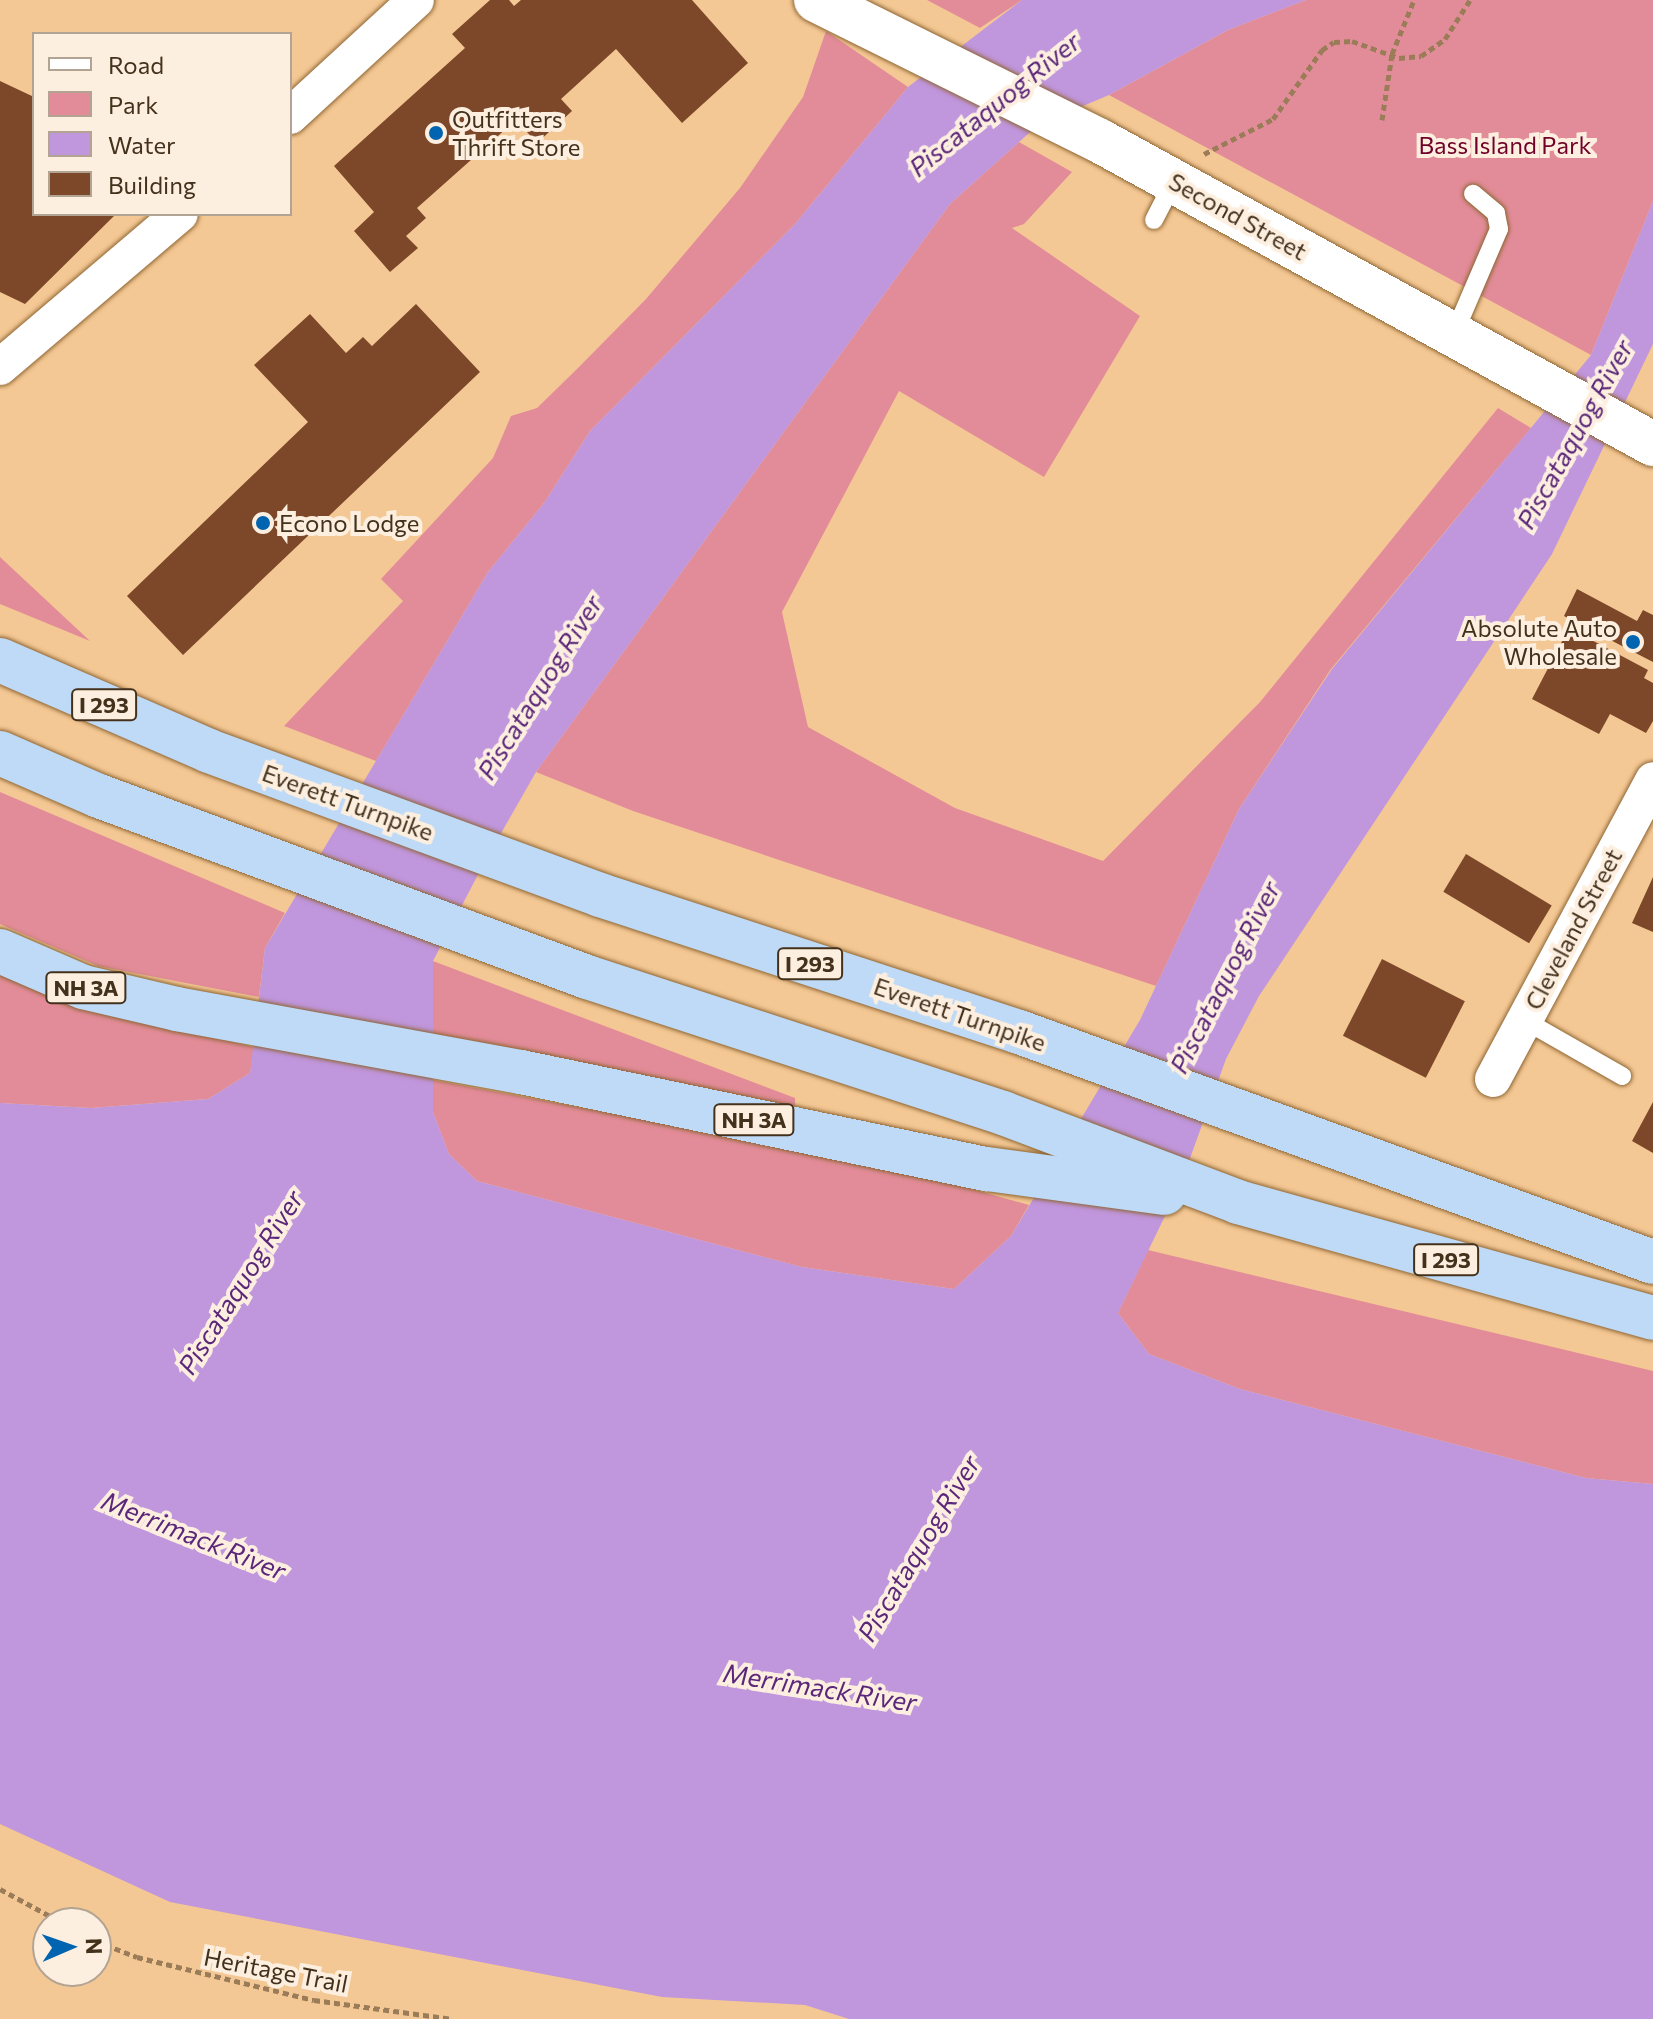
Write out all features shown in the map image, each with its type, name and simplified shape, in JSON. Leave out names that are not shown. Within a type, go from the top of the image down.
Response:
[{"type":"highway","name":"Everett Turnpike","points":[[0,660],[209,751],[600,895],[1019,1032],[1276,1129],[1653,1262]]},
{"type":"highway","name":"I 293","points":[[0,753],[587,977],[1003,1113],[1238,1202],[1653,1318]]},
{"type":"highway","name":"NH 3A","points":[[0,951],[83,987],[177,1009],[521,1072],[987,1169],[1238,1202]]},
{"type":"main road","name":"Second Street","points":[[816,0],[1100,141],[1188,168],[1454,334],[1653,444]]},
{"type":"street","points":[[292,114],[416,0]]},
{"type":"street","points":[[0,367],[178,216]]},
{"type":"street","name":"Cleveland Street","points":[[1493,1079],[1653,780]]},
{"type":"lane","points":[[1154,220],[1188,168]]},
{"type":"lane","points":[[1454,334],[1499,229],[1496,213],[1473,194]]},
{"type":"lane","points":[[1524,1020],[1622,1076]]},
{"type":"path","points":[[1382,120],[1392,54],[1414,0]]},
{"type":"path","points":[[1188,168],[1273,119],[1322,50],[1334,42],[1352,41],[1399,58],[1434,50],[1470,0]]},
{"type":"path","points":[[0,1889],[33,1907]]},
{"type":"path","name":"Heritage Trail","points":[[112,1947],[137,1957],[314,2000],[453,2019]]},
{"type":"green space","points":[[927,0],[1022,0],[980,28]]},
{"type":"green space","name":"Bass Island Park","points":[[1306,0],[1653,0],[1653,201],[1591,355],[1109,95],[1228,30]]},
{"type":"green space","points":[[826,31],[908,87],[795,224],[590,431],[544,503],[488,572],[376,761],[284,726],[403,601],[381,579],[493,458],[511,416],[537,408],[579,367],[646,299],[740,188],[803,97]]},
{"type":"green space","points":[[1019,142],[1072,172],[1024,224],[1012,228],[1140,316],[1044,477],[899,391],[782,612],[808,727],[955,808],[1103,861],[1260,702],[1498,408],[1531,428],[1331,669],[1239,809],[1156,986],[633,811],[536,772],[950,204]]},
{"type":"green space","points":[[0,557],[90,641],[0,604]]},
{"type":"green space","points":[[0,792],[285,913],[265,948],[259,997],[98,966],[0,924]]},
{"type":"green space","points":[[433,961],[795,1098],[795,1109],[433,1034]]},
{"type":"green space","points":[[0,971],[104,1012],[254,1047],[250,1073],[208,1099],[91,1108],[0,1103]]},
{"type":"green space","points":[[433,1080],[886,1165],[1029,1205],[1011,1236],[954,1289],[802,1267],[477,1181],[449,1154],[433,1112]]},
{"type":"green space","points":[[1148,1250],[1653,1371],[1653,1484],[1586,1478],[1240,1389],[1149,1354],[1118,1313]]},
{"type":"water","points":[[1022,0],[1306,0],[1228,30],[1109,95],[1038,125],[950,204],[536,772],[484,863],[433,961],[433,1112],[449,1154],[477,1181],[802,1267],[954,1289],[1011,1236],[1140,1020],[1239,809],[1332,669],[1591,355],[1653,201],[1653,344],[1552,554],[1259,996],[1226,1059],[1181,1183],[1118,1313],[1149,1354],[1240,1389],[1586,1478],[1653,1484],[1653,2019],[849,2019],[805,2005],[662,1997],[170,1902],[0,1824],[0,1103],[91,1108],[208,1099],[250,1073],[265,948],[488,572],[544,503],[590,431],[795,224],[908,87]]},
{"type":"building","name":"Outfitters Thrift Store","points":[[490,0],[509,0],[514,6],[521,0],[692,0],[748,63],[682,123],[616,49],[561,99],[572,111],[537,143],[516,120],[417,208],[426,218],[406,236],[418,248],[390,272],[354,231],[374,212],[334,166],[465,48],[452,34]]},
{"type":"building","points":[[0,81],[32,96],[32,216],[114,216],[25,304],[0,292]]},
{"type":"building","name":"Econo Lodge","points":[[416,304],[480,372],[183,655],[127,596],[308,422],[254,365],[310,314],[346,353],[363,337],[372,346]]},
{"type":"building","name":"Absolute Auto Wholesale","points":[[1577,589],[1637,621],[1643,610],[1653,615],[1653,662],[1564,616]]},
{"type":"building","points":[[1569,628],[1648,670],[1644,678],[1653,683],[1653,721],[1646,733],[1610,714],[1599,734],[1532,699]]},
{"type":"building","points":[[1466,854],[1552,906],[1529,943],[1443,892]]},
{"type":"building","points":[[1653,877],[1653,932],[1632,923]]},
{"type":"building","points":[[1382,959],[1465,1001],[1426,1078],[1343,1036]]},
{"type":"building","points":[[1653,1102],[1653,1153],[1632,1141]]},
{"type":"place","name":"Outfitters Thrift Store","points":[[436,133]]},
{"type":"place","name":"Econo Lodge","points":[[263,523]]},
{"type":"place","name":"Absolute Auto Wholesale","points":[[1633,642]]},
{"type":"water label","name":"Piscataquog River","points":[[994,104]]},
{"type":"water label","name":"Piscataquog River","points":[[1574,434]]},
{"type":"water label","name":"Piscataquog River","points":[[539,687]]},
{"type":"water label","name":"Piscataquog River","points":[[1224,977]]},
{"type":"water label","name":"Piscataquog River","points":[[240,1282]]},
{"type":"water label","name":"Merrimack River","points":[[194,1535]]},
{"type":"water label","name":"Piscataquog River","points":[[918,1548]]},
{"type":"water label","name":"Merrimack River","points":[[820,1687]]}]
